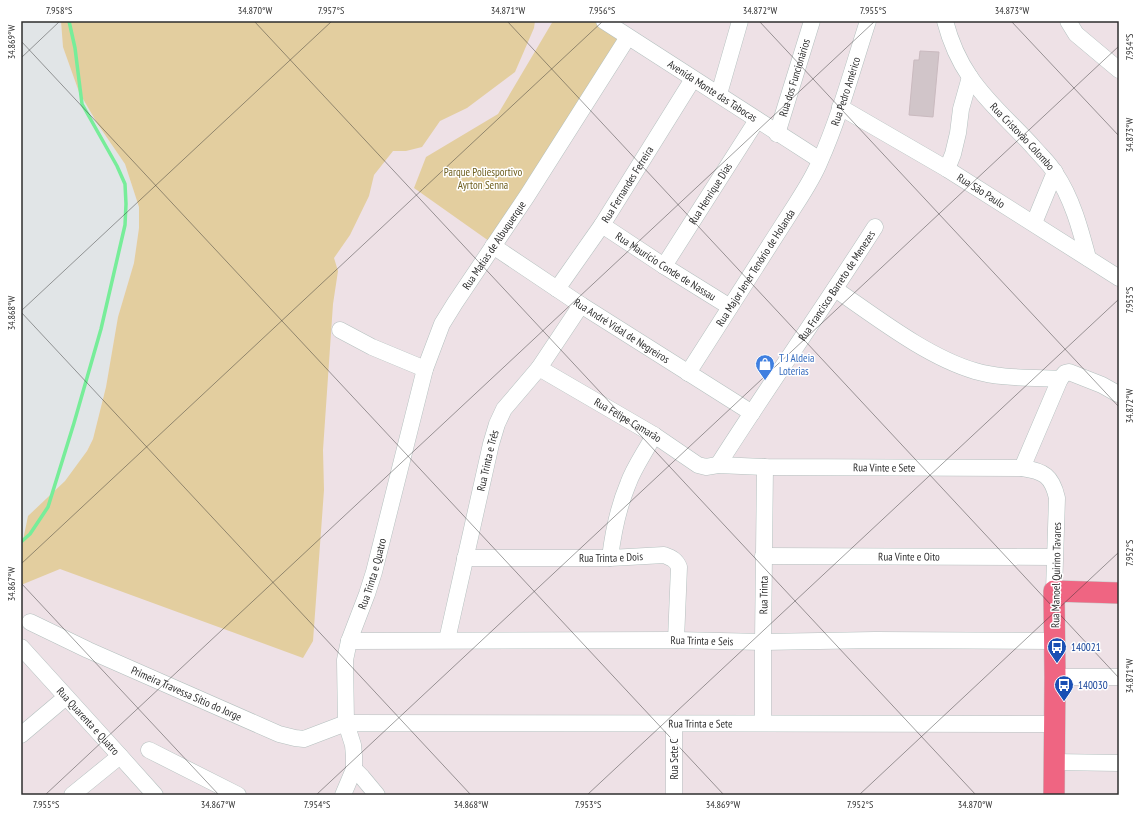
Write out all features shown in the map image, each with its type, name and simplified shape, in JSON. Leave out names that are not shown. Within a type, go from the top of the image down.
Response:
[{"type":"main road","points":[[1054,591],[1119,593]]},
{"type":"main road","name":"Rua Manoel Quirino Tavares","points":[[1054,591],[1054,795]]},
{"type":"street","name":"Avenida Monte das Tabocas","points":[[604,21],[719,94],[777,134],[820,160]]},
{"type":"street","points":[[719,94],[740,21]]},
{"type":"street","name":"Rua dos Funcionários","points":[[777,134],[812,21]]},
{"type":"street","name":"Rua Pedro Américo","points":[[820,160],[840,107],[868,21]]},
{"type":"street","name":"Rua Cristovão Colombo","points":[[945,21],[958,55],[970,77],[994,107],[1024,136],[1055,172],[1070,201],[1080,226],[1088,258]]},
{"type":"street","points":[[1068,21],[1076,34],[1119,70]]},
{"type":"street","name":"Rua Matias de Albuquerque","points":[[410,424],[425,369],[442,324],[455,302],[527,196],[628,36]]},
{"type":"street","points":[[947,169],[953,154],[958,133],[961,109],[970,77]]},
{"type":"street","name":"Rua Fernandes Ferreira","points":[[557,289],[602,225],[693,78]]},
{"type":"street","name":"Rua São Paulo","points":[[840,107],[947,169],[987,196],[1034,223],[1119,278]]},
{"type":"street","name":"Rua Henrique Dias","points":[[664,266],[757,120]]},
{"type":"street","name":"Rua Major Jener Tenório de Holanda","points":[[688,373],[796,204],[820,160]]},
{"type":"street","points":[[1034,223],[1055,172]]},
{"type":"street","name":"Rua Maurício Conde de Nassau","points":[[602,225],[730,307]]},
{"type":"street","name":"Rua Francisco Barreto de Menezes","points":[[718,465],[875,226]]},
{"type":"street","name":"Rua André Vidal de Negreiros","points":[[493,246],[581,305],[752,413]]},
{"type":"street","points":[[835,289],[908,338],[952,363],[976,372],[1010,377],[1060,379]]},
{"type":"street","name":"Rua Trinta e Três","points":[[447,640],[490,444],[497,424],[504,409],[539,368],[581,305]]},
{"type":"street","points":[[340,330],[372,347],[425,369]]},
{"type":"street","name":"Rua Felipe Camarão","points":[[539,368],[654,435],[698,465],[706,467],[718,465]]},
{"type":"street","points":[[1022,468],[1060,379],[1065,373],[1069,372],[1087,378],[1118,394]]},
{"type":"street","name":"Rua Trinta e Quatro","points":[[354,769],[353,745],[346,723],[345,665],[349,640],[374,572],[410,424]]},
{"type":"street","points":[[610,558],[617,518],[628,482],[654,435]]},
{"type":"street","name":"Rua Vinte e Sete","points":[[718,465],[765,467],[1022,468],[1040,472],[1048,477]]},
{"type":"street","name":"Rua Trinta","points":[[763,723],[763,556],[765,467]]},
{"type":"street","name":"Rua Manoel Quirino Tavares","points":[[1048,477],[1054,485],[1057,498],[1054,591]]},
{"type":"street","name":"Rua Trinta e Dois","points":[[465,558],[610,558],[664,555],[677,562],[679,567],[676,640]]},
{"type":"street","name":"Rua Vinte e Oito","points":[[763,556],[1054,557]]},
{"type":"street","name":"Primeira Travessa Sítio do Jorge","points":[[30,622],[88,650],[280,734],[304,739],[346,723]]},
{"type":"street","name":"Rua Trinta e Seis","points":[[349,640],[676,640],[763,642],[875,640],[1054,641]]},
{"type":"street","name":"Rua Quarenta e Quatro","points":[[21,647],[155,795]]},
{"type":"street","points":[[1055,677],[1119,677]]},
{"type":"street","points":[[21,735],[66,697]]},
{"type":"street","name":"Rua Trinta e Sete","points":[[346,723],[1055,724]]},
{"type":"street","name":"Rua Sete C","points":[[674,724],[674,795]]},
{"type":"street","points":[[149,750],[238,795]]},
{"type":"street","points":[[72,795],[120,756]]},
{"type":"street","points":[[1053,762],[1119,763]]},
{"type":"street","points":[[343,795],[354,769],[362,776],[377,795]]},
{"type":"shaded area","points":[[21,21],[61,21],[63,47],[79,92],[97,123],[125,164],[139,207],[139,228],[134,263],[118,317],[106,387],[93,439],[21,574]]},
{"type":"green space","points":[[61,21],[535,21],[534,28],[515,72],[467,108],[440,121],[422,147],[406,151],[393,151],[374,175],[369,196],[350,235],[334,258],[338,271],[333,304],[323,450],[324,490],[313,641],[303,658],[60,569],[21,585],[21,550],[28,516],[65,481],[87,451],[93,439],[106,387],[118,317],[134,263],[139,228],[139,207],[125,164],[97,123],[79,92],[63,47]]},
{"type":"green space","name":"Parque Poliesportivo Ayrton Senna","points":[[553,21],[608,21],[633,37],[496,246],[414,188],[426,157],[498,114]]},
{"type":"building","points":[[920,51],[939,52],[933,117],[909,115],[914,60],[919,60]]},
{"type":"waterway","points":[[21,542],[30,534],[48,507],[101,329],[125,225],[125,184],[117,166],[82,104],[75,48],[69,21]]},
{"type":"place","name":"T J Aldeia Loterias","points":[[765,381]]},
{"type":"place","name":"140021","points":[[1057,664]]},
{"type":"place","name":"140030","points":[[1064,702]]}]
